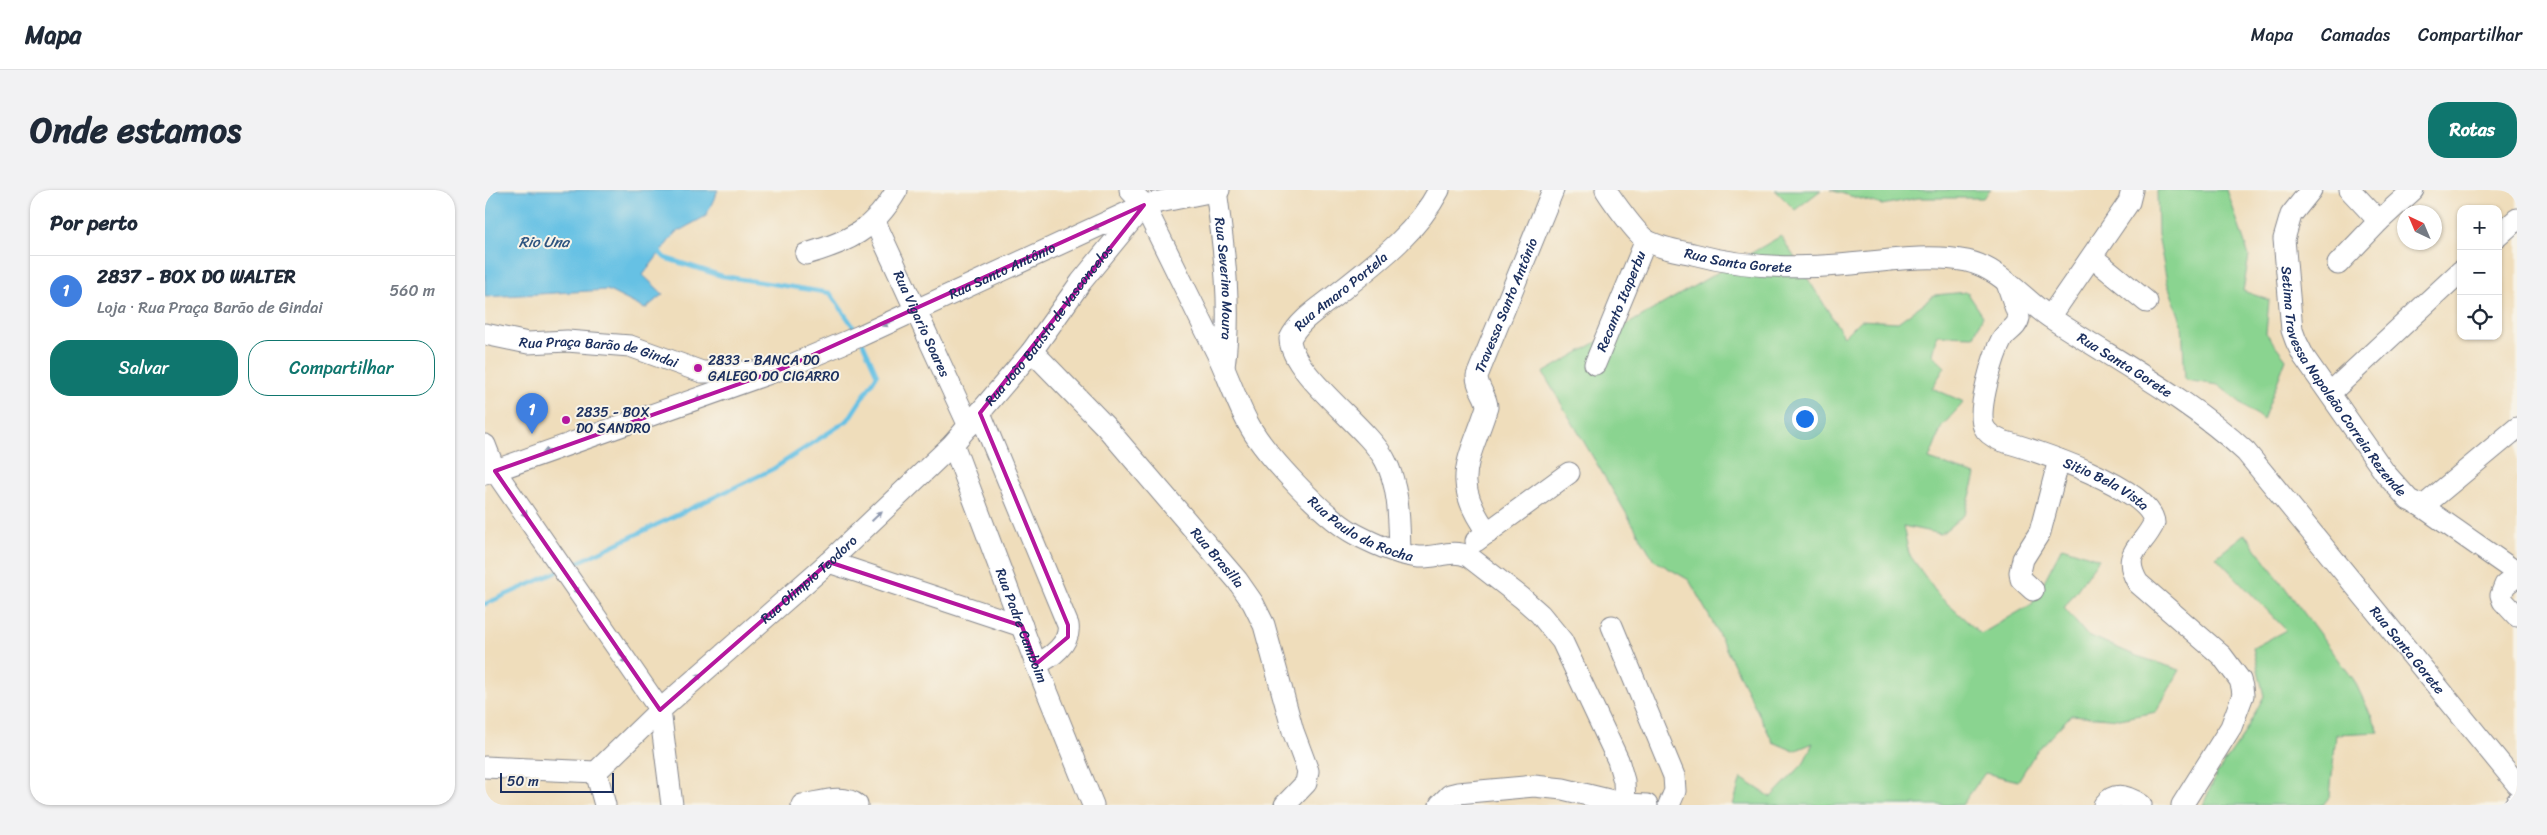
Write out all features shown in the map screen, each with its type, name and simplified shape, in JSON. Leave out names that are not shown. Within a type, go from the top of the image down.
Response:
[{"type":"street","points":[[806,254],[843,242],[875,222],[897,190]]},
{"type":"street","name":"Rua Santo Antônio","points":[[778,370],[915,311],[1137,198],[1217,190]]},
{"type":"street","name":"Rua Severino Moura","points":[[1217,190],[1227,287],[1228,341],[1224,367]]},
{"type":"street","name":"Rua Amaro Portela","points":[[1400,553],[1396,497],[1390,468],[1374,443],[1329,398],[1301,364],[1290,346],[1290,339],[1296,329],[1310,315],[1407,235],[1431,206],[1439,190]]},
{"type":"street","name":"Travessa Santo Antônio","points":[[1488,532],[1477,518],[1466,495],[1469,456],[1487,407],[1486,400],[1477,385],[1477,376],[1553,190]]},
{"type":"street","points":[[1606,190],[1646,240]]},
{"type":"street","points":[[2050,317],[2129,202],[2132,190]]},
{"type":"street","name":"Setima Travessa Napoleão Correia Rezende","points":[[2311,190],[2291,215],[2284,239],[2292,330],[2304,357],[2385,473],[2409,500],[2420,505],[2433,498],[2517,428]]},
{"type":"street","points":[[2350,190],[2379,221]]},
{"type":"street","points":[[2338,264],[2379,221],[2413,190]]},
{"type":"street","name":"Rua Paulo da Rocha","points":[[1137,198],[1224,367],[1249,426],[1282,468],[1317,504],[1353,533],[1400,553],[1420,557],[1453,552],[1460,553]]},
{"type":"street","name":"Rua João Batista de Vasconcelos","points":[[953,444],[1032,351],[1137,198]]},
{"type":"street","points":[[2502,232],[2517,219]]},
{"type":"street","name":"Rua Vigario Soares","points":[[875,222],[915,311],[975,419],[1068,625],[1069,631],[1065,641],[1057,650],[1036,664]]},
{"type":"street","name":"Rua Santa Gorete","points":[[1646,240],[1717,261],[1757,266],[1837,265],[1917,259],[1967,261],[1989,270],[2006,280],[2050,317],[2201,415],[2246,452],[2516,787]]},
{"type":"street","name":"Recanto Itaperbu","points":[[1595,364],[1646,240]]},
{"type":"street","points":[[2092,257],[2147,302]]},
{"type":"street","points":[[2330,393],[2457,275]]},
{"type":"street","name":"Sitio Bela Vista","points":[[2006,280],[2019,318],[2016,326],[2002,339],[1998,350],[1983,400],[1984,427],[1994,437],[2097,474],[2149,510],[2154,523],[2130,559],[2131,570],[2143,587],[2222,656],[2241,680],[2243,695],[2236,715],[2182,805]]},
{"type":"street","name":"Rua Praça Barão de Gindai","points":[[485,334],[529,343],[567,341],[630,346],[702,372],[778,370]]},
{"type":"street","name":"Rua Brasilia","points":[[1032,351],[1107,427],[1219,558],[1253,603],[1264,625],[1293,731],[1307,770],[1306,783],[1285,805]]},
{"type":"street","points":[[490,472],[778,370]]},
{"type":"street","name":"Rua Olimpio Teodoro","points":[[596,772],[660,710],[829,562],[953,444]]},
{"type":"street","name":"Rua Padre Camboim","points":[[953,444],[1036,664],[1093,805]]},
{"type":"street","points":[[485,445],[490,472],[555,556],[595,619],[660,710],[672,805]]},
{"type":"street","points":[[2033,590],[2021,579],[2019,572],[2023,559],[2040,532],[2059,460]]},
{"type":"street","points":[[1460,553],[1569,473]]},
{"type":"street","points":[[2420,505],[2516,572],[2516,577],[2502,589],[2501,595],[2503,601],[2517,616]]},
{"type":"street","points":[[1460,553],[1468,556],[1522,598],[1540,614],[1563,641],[1618,760],[1624,781],[1625,804]]},
{"type":"street","points":[[829,562],[1022,626]]},
{"type":"street","points":[[1612,626],[1674,776],[1675,791],[1669,805]]},
{"type":"street","points":[[485,767],[596,772],[605,805]]},
{"type":"street","points":[[1440,805],[1450,796],[1487,788],[1521,785],[1558,797],[1647,805]]},
{"type":"street","points":[[2515,805],[2516,787]]},
{"type":"street","points":[[2103,805],[2111,797],[2119,796],[2141,805]]},
{"type":"street","points":[[802,805],[849,802]]},
{"type":"highlighted area","points":[[1144,205],[980,413],[1068,625],[1068,637],[1036,664],[1022,626],[829,562],[660,710],[495,471],[784,368]]},
{"type":"green space","points":[[1775,190],[1821,190],[1795,210]]},
{"type":"green space","points":[[1830,190],[1991,190],[1983,198],[1918,198],[1882,205]]},
{"type":"green space","points":[[2157,190],[2227,190],[2249,256],[2243,291],[2269,300],[2266,333],[2286,359],[2263,420],[2218,385],[2185,380],[2182,324],[2167,282],[2158,235]]},
{"type":"green space","points":[[1781,236],[1844,336],[1860,320],[1898,322],[1935,295],[1967,292],[1983,316],[1974,336],[1937,335],[1932,354],[1945,367],[1932,388],[1964,402],[1942,426],[1929,459],[1976,475],[1965,514],[1941,534],[1903,526],[1909,554],[1939,596],[1981,634],[2032,604],[2062,547],[2099,559],[2064,608],[2086,634],[2134,655],[2180,670],[2156,712],[2120,719],[2071,715],[2036,752],[2018,781],[1985,773],[1962,805],[1733,805],[1741,778],[1771,797],[1803,764],[1813,743],[1794,751],[1773,742],[1713,623],[1689,580],[1654,560],[1543,373]]},
{"type":"green space","points":[[2245,534],[2354,680],[2379,732],[2336,734],[2330,796],[2323,805],[2203,805],[2217,773],[2241,739],[2264,696],[2253,648],[2286,630],[2216,557]]},
{"type":"water","name":"Rio Una","points":[[485,190],[718,190],[706,216],[675,233],[643,275],[663,294],[645,309],[607,290],[485,297]]},
{"type":"waterway","points":[[657,250],[665,258],[722,276],[830,293],[857,332]]},
{"type":"waterway","points":[[568,567],[773,469],[848,420],[877,375],[862,341]]},
{"type":"waterway","points":[[485,604],[557,572]]},
{"type":"place","name":"2833 - BANCA DO GALEGO DO CIGARRO","points":[[698,368]]},
{"type":"place","name":"2835 - BOX DO SANDRO","points":[[566,420]]},
{"type":"place","name":"2837 - BOX DO WALTER","points":[[532,434]]}]
